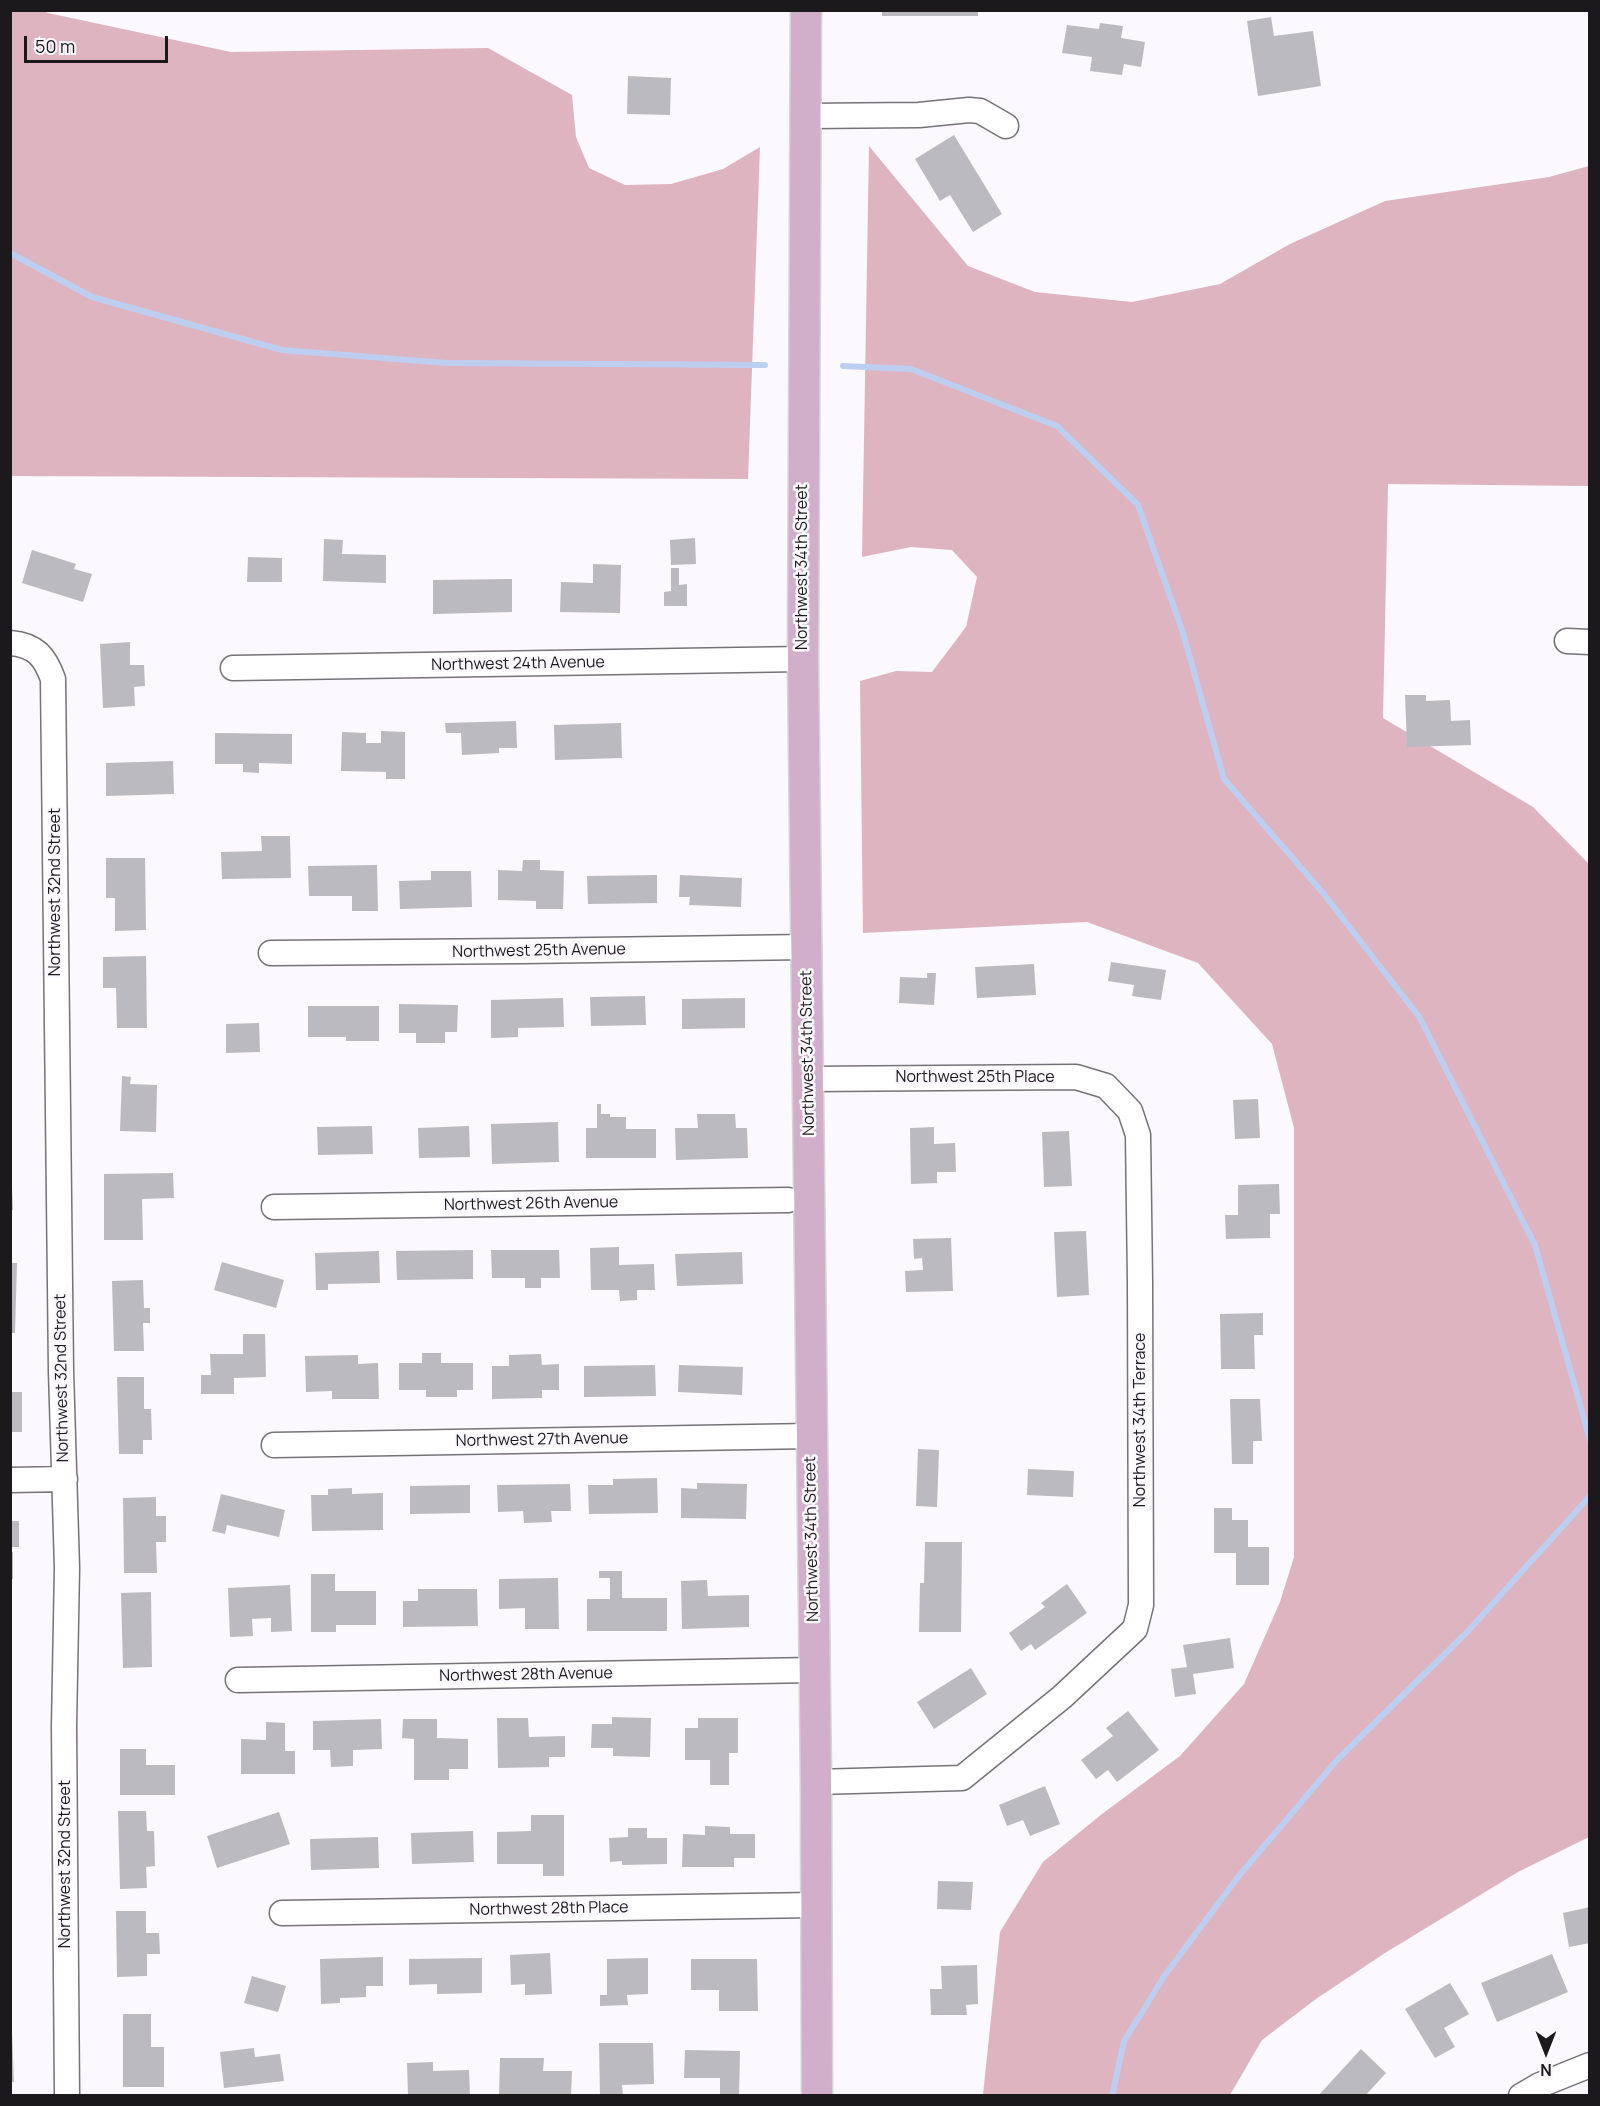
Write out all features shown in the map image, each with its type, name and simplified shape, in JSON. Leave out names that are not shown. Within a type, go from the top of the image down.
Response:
[{"type":"main road","name":"Northwest 34th Street","points":[[806,10],[803,659],[816,1782],[817,2096]]},
{"type":"street","points":[[805,116],[919,115],[969,110],[980,111],[1006,126]]},
{"type":"street","name":"Northwest 32nd Street","points":[[10,644],[20,644],[38,652],[47,662],[53,679],[61,1371],[67,1568],[64,1726],[67,2096]]},
{"type":"street","name":"Northwest 24th Avenue","points":[[233,668],[803,659]]},
{"type":"street","name":"Northwest 25th Avenue","points":[[271,953],[807,946]]},
{"type":"street","name":"Northwest 25th Place","points":[[808,1079],[1076,1077],[1106,1086],[1130,1111]]},
{"type":"street","name":"Northwest 34th Terrace","points":[[816,1782],[962,1778],[1062,1696],[1136,1629],[1141,1605],[1140,1282],[1138,1135],[1130,1111]]},
{"type":"street","name":"Northwest 26th Avenue","points":[[273,1207],[788,1200]]},
{"type":"street","name":"Northwest 27th Avenue","points":[[274,1444],[811,1436]]},
{"type":"street","points":[[10,1480],[65,1479]]},
{"type":"street","name":"Northwest 28th Avenue","points":[[238,1680],[814,1670]]},
{"type":"street","name":"Northwest 28th Place","points":[[282,1913],[816,1905]]},
{"type":"street","points":[[1521,2096],[1540,2085],[1590,2065]]},
{"type":"shaded area","points":[[11,10],[44,11],[231,52],[488,48],[572,95],[576,137],[589,168],[625,185],[671,184],[723,169],[760,147],[748,479],[11,476]]},
{"type":"shaded area","points":[[869,146],[968,266],[1035,292],[1132,302],[1220,284],[1290,244],[1385,201],[1549,177],[1589,166],[1589,486],[1388,484],[1383,718],[1533,807],[1589,864],[1589,1837],[1518,1872],[1385,1953],[1316,1999],[1262,2040],[1230,2095],[983,2095],[1000,1932],[1043,1862],[1102,1814],[1180,1756],[1244,1684],[1280,1602],[1294,1557],[1294,1128],[1272,1044],[1198,963],[1087,922],[863,933],[860,681],[896,671],[932,672],[966,627],[977,577],[952,550],[911,547],[862,557]]},
{"type":"building","points":[[882,10],[978,10],[978,16],[882,16]]},
{"type":"building","points":[[1271,17],[1274,36],[1313,31],[1321,86],[1258,96],[1247,21]]},
{"type":"building","points":[[1100,23],[1123,26],[1121,38],[1145,42],[1141,67],[1124,64],[1122,75],[1090,71],[1092,57],[1062,53],[1067,25],[1099,29]]},
{"type":"building","points":[[628,76],[671,78],[670,115],[627,114]]},
{"type":"building","points":[[954,135],[1002,214],[973,232],[950,195],[940,201],[915,159]]},
{"type":"building","points":[[695,538],[696,564],[671,565],[670,540]]},
{"type":"building","points":[[324,539],[343,540],[342,554],[386,555],[386,583],[323,581]]},
{"type":"building","points":[[32,550],[76,564],[74,569],[92,574],[83,602],[22,583]]},
{"type":"building","points":[[248,557],[282,558],[282,582],[247,582]]},
{"type":"building","points":[[593,564],[621,565],[620,613],[560,612],[561,582],[593,583]]},
{"type":"building","points":[[671,568],[679,568],[679,585],[687,584],[687,606],[664,606],[664,592],[671,591]]},
{"type":"building","points":[[512,579],[512,612],[433,614],[433,580]]},
{"type":"building","points":[[130,642],[130,665],[144,665],[145,686],[134,687],[135,706],[103,708],[100,644]]},
{"type":"building","points":[[1405,695],[1426,695],[1426,701],[1450,700],[1451,721],[1470,720],[1471,745],[1407,747]]},
{"type":"building","points":[[516,721],[517,748],[499,748],[499,753],[462,755],[461,733],[446,733],[445,723]]},
{"type":"building","points":[[621,723],[622,758],[555,760],[554,725]]},
{"type":"building","points":[[381,731],[405,732],[405,779],[386,779],[386,772],[341,771],[342,732],[366,733],[366,743],[381,743]]},
{"type":"building","points":[[215,733],[292,734],[292,764],[259,763],[259,773],[243,772],[243,764],[215,764]]},
{"type":"building","points":[[173,761],[174,794],[106,796],[106,763]]},
{"type":"building","points":[[261,836],[290,836],[291,878],[222,879],[221,852],[262,851]]},
{"type":"building","points":[[106,858],[145,858],[146,930],[115,931],[115,898],[106,898]]},
{"type":"building","points":[[523,860],[540,860],[540,870],[564,871],[563,909],[536,909],[536,901],[498,900],[498,870],[522,871]]},
{"type":"building","points":[[377,865],[378,911],[352,911],[352,896],[309,896],[308,866]]},
{"type":"building","points":[[431,871],[471,871],[472,907],[400,909],[399,881],[431,880]]},
{"type":"building","points":[[657,875],[657,903],[588,904],[587,876]]},
{"type":"building","points":[[680,875],[742,878],[741,907],[689,905],[690,897],[679,897]]},
{"type":"building","points":[[146,956],[147,1028],[117,1028],[116,988],[103,988],[103,957]]},
{"type":"building","points":[[1111,962],[1166,970],[1161,1000],[1132,996],[1134,985],[1108,981]]},
{"type":"building","points":[[1034,964],[1036,995],[977,998],[975,967]]},
{"type":"building","points":[[927,973],[936,973],[934,1005],[899,1003],[900,977],[927,978]]},
{"type":"building","points":[[645,996],[646,1025],[591,1026],[590,997]]},
{"type":"building","points":[[563,998],[564,1027],[518,1028],[518,1037],[491,1038],[491,1000]]},
{"type":"building","points":[[745,998],[745,1028],[682,1029],[682,999]]},
{"type":"building","points":[[399,1004],[458,1005],[457,1032],[445,1032],[445,1043],[416,1043],[416,1033],[399,1033]]},
{"type":"building","points":[[308,1006],[379,1006],[379,1041],[346,1041],[346,1037],[308,1037]]},
{"type":"building","points":[[259,1023],[260,1052],[226,1053],[226,1024]]},
{"type":"building","points":[[122,1076],[131,1077],[130,1084],[157,1085],[156,1132],[120,1131]]},
{"type":"building","points":[[1258,1099],[1260,1138],[1235,1139],[1233,1100]]},
{"type":"building","points":[[597,1104],[601,1104],[601,1114],[610,1114],[610,1117],[626,1117],[626,1129],[656,1129],[656,1158],[586,1158],[586,1128],[597,1128]]},
{"type":"building","points":[[697,1114],[735,1114],[736,1128],[747,1128],[748,1158],[676,1160],[675,1128],[698,1128]]},
{"type":"building","points":[[558,1122],[559,1162],[492,1164],[491,1124]]},
{"type":"building","points":[[372,1126],[373,1154],[318,1155],[317,1127]]},
{"type":"building","points":[[469,1126],[470,1157],[419,1158],[418,1128]]},
{"type":"building","points":[[934,1127],[934,1144],[955,1143],[956,1172],[937,1172],[937,1183],[911,1184],[910,1128]]},
{"type":"building","points":[[1069,1131],[1072,1186],[1044,1187],[1042,1132]]},
{"type":"building","points":[[173,1173],[174,1198],[142,1199],[143,1240],[104,1240],[104,1174]]},
{"type":"building","points":[[1279,1184],[1280,1214],[1270,1214],[1270,1238],[1226,1239],[1225,1215],[1238,1215],[1238,1185]]},
{"type":"building","points":[[10,1189],[12,1189],[13,1210],[10,1210]]},
{"type":"building","points":[[1086,1231],[1089,1295],[1057,1297],[1054,1232]]},
{"type":"building","points":[[951,1238],[953,1291],[906,1292],[905,1271],[923,1270],[922,1258],[914,1259],[913,1239]]},
{"type":"building","points":[[619,1247],[619,1265],[654,1264],[655,1290],[637,1290],[637,1300],[620,1301],[619,1290],[591,1290],[590,1248]]},
{"type":"building","points":[[473,1250],[473,1279],[397,1280],[396,1251]]},
{"type":"building","points":[[491,1250],[559,1250],[560,1278],[541,1278],[541,1288],[525,1288],[525,1278],[492,1278]]},
{"type":"building","points":[[379,1251],[380,1283],[328,1284],[328,1290],[316,1290],[315,1253]]},
{"type":"building","points":[[742,1252],[743,1284],[677,1286],[675,1254]]},
{"type":"building","points":[[222,1262],[284,1280],[276,1308],[214,1290]]},
{"type":"building","points":[[10,1263],[17,1263],[15,1333],[10,1333]]},
{"type":"building","points":[[143,1280],[144,1308],[150,1308],[150,1323],[143,1323],[144,1351],[114,1351],[112,1281]]},
{"type":"building","points":[[1263,1313],[1263,1335],[1254,1335],[1255,1369],[1221,1369],[1220,1314]]},
{"type":"building","points":[[243,1334],[265,1334],[266,1377],[234,1378],[234,1394],[201,1394],[201,1375],[211,1375],[210,1354],[243,1354]]},
{"type":"building","points":[[422,1353],[441,1353],[441,1363],[473,1363],[473,1390],[457,1390],[457,1397],[426,1397],[426,1390],[399,1390],[399,1363],[422,1363]]},
{"type":"building","points":[[541,1354],[542,1365],[559,1364],[559,1390],[542,1390],[542,1398],[492,1399],[492,1366],[509,1366],[509,1355]]},
{"type":"building","points":[[358,1355],[358,1364],[378,1363],[379,1399],[332,1399],[332,1391],[306,1392],[305,1356]]},
{"type":"building","points":[[655,1365],[656,1396],[584,1397],[584,1366]]},
{"type":"building","points":[[679,1365],[743,1367],[742,1395],[678,1392]]},
{"type":"building","points":[[117,1377],[144,1377],[144,1409],[151,1409],[152,1440],[143,1440],[143,1454],[119,1454]]},
{"type":"building","points":[[10,1392],[22,1392],[22,1432],[10,1432]]},
{"type":"building","points":[[1230,1399],[1260,1399],[1262,1441],[1253,1441],[1253,1464],[1232,1464]]},
{"type":"building","points":[[918,1449],[939,1450],[937,1507],[916,1506]]},
{"type":"building","points":[[1028,1469],[1074,1471],[1073,1497],[1027,1495]]},
{"type":"building","points":[[657,1478],[658,1513],[589,1514],[588,1485],[613,1485],[613,1479]]},
{"type":"building","points":[[697,1483],[747,1484],[746,1519],[681,1518],[681,1488],[697,1489]]},
{"type":"building","points":[[570,1484],[571,1511],[551,1511],[552,1522],[524,1523],[523,1511],[498,1512],[497,1485]]},
{"type":"building","points":[[470,1485],[470,1513],[410,1514],[410,1486]]},
{"type":"building","points":[[352,1488],[352,1494],[383,1493],[383,1530],[312,1531],[311,1495],[328,1495],[328,1489]]},
{"type":"building","points":[[221,1494],[285,1510],[279,1537],[227,1525],[225,1534],[212,1531]]},
{"type":"building","points":[[156,1497],[156,1516],[166,1516],[166,1542],[156,1542],[157,1573],[124,1573],[123,1498]]},
{"type":"building","points":[[1214,1508],[1232,1508],[1232,1520],[1248,1520],[1248,1547],[1269,1547],[1269,1585],[1236,1585],[1236,1553],[1214,1553]]},
{"type":"building","points":[[10,1521],[19,1521],[19,1547],[10,1547]]},
{"type":"building","points":[[925,1542],[962,1542],[961,1632],[919,1632],[920,1583],[924,1583]]},
{"type":"building","points":[[10,1552],[13,1552],[13,1579],[10,1579]]},
{"type":"building","points":[[599,1571],[622,1571],[622,1598],[667,1598],[667,1631],[587,1631],[587,1599],[610,1599],[610,1578],[599,1578]]},
{"type":"building","points":[[311,1574],[335,1574],[335,1591],[376,1591],[376,1625],[336,1625],[336,1632],[311,1632]]},
{"type":"building","points":[[558,1578],[559,1629],[525,1629],[525,1608],[499,1609],[499,1579]]},
{"type":"building","points":[[707,1580],[708,1596],[749,1595],[749,1627],[682,1629],[681,1581]]},
{"type":"building","points":[[1067,1584],[1087,1613],[1035,1650],[1031,1644],[1021,1651],[1009,1633],[1045,1607],[1041,1603]]},
{"type":"building","points":[[290,1585],[292,1631],[271,1632],[271,1618],[252,1619],[253,1636],[230,1637],[228,1588]]},
{"type":"building","points":[[418,1589],[477,1589],[478,1626],[403,1627],[403,1601],[418,1601]]},
{"type":"building","points":[[151,1592],[152,1667],[123,1668],[121,1593]]},
{"type":"building","points":[[1230,1638],[1234,1668],[1193,1674],[1196,1694],[1175,1697],[1171,1669],[1187,1667],[1183,1645]]},
{"type":"building","points":[[971,1668],[987,1694],[934,1729],[917,1702]]},
{"type":"building","points":[[1128,1711],[1159,1750],[1117,1782],[1108,1770],[1096,1779],[1081,1760],[1113,1736],[1106,1728]]},
{"type":"building","points":[[612,1717],[651,1718],[650,1757],[613,1756],[613,1748],[591,1748],[592,1724],[612,1724]]},
{"type":"building","points":[[497,1718],[528,1718],[529,1737],[565,1736],[565,1757],[549,1757],[549,1767],[498,1768]]},
{"type":"building","points":[[698,1718],[738,1718],[738,1753],[729,1753],[729,1785],[710,1785],[710,1760],[685,1760],[685,1728],[698,1728]]},
{"type":"building","points":[[381,1719],[382,1749],[353,1750],[353,1766],[331,1767],[330,1750],[313,1750],[313,1721]]},
{"type":"building","points":[[403,1719],[437,1719],[437,1738],[468,1739],[468,1769],[449,1769],[449,1780],[414,1780],[414,1739],[402,1738]]},
{"type":"building","points":[[266,1722],[285,1723],[285,1751],[295,1751],[295,1774],[241,1774],[241,1739],[266,1740]]},
{"type":"building","points":[[120,1749],[146,1749],[146,1765],[175,1765],[175,1795],[120,1795]]},
{"type":"building","points":[[1045,1786],[1060,1824],[1030,1836],[1023,1820],[1007,1826],[999,1805]]},
{"type":"building","points":[[118,1811],[146,1811],[147,1831],[154,1831],[155,1866],[146,1867],[147,1888],[120,1889]]},
{"type":"building","points":[[279,1812],[290,1844],[217,1868],[207,1836]]},
{"type":"building","points":[[531,1815],[564,1815],[564,1876],[543,1876],[543,1864],[497,1864],[497,1832],[531,1831]]},
{"type":"building","points":[[705,1826],[730,1827],[730,1834],[755,1834],[755,1858],[734,1858],[734,1867],[682,1867],[683,1834],[705,1835]]},
{"type":"building","points":[[628,1828],[647,1828],[647,1838],[667,1838],[667,1864],[622,1865],[622,1861],[610,1862],[609,1838],[628,1837]]},
{"type":"building","points":[[473,1831],[474,1862],[412,1864],[411,1833]]},
{"type":"building","points":[[378,1837],[379,1868],[311,1870],[310,1839]]},
{"type":"building","points":[[938,1881],[973,1882],[971,1910],[937,1909]]},
{"type":"building","points":[[1590,1907],[1590,1943],[1569,1947],[1563,1913]]},
{"type":"building","points":[[116,1911],[146,1911],[146,1933],[159,1933],[160,1954],[147,1954],[147,1976],[117,1977]]},
{"type":"building","points":[[550,1953],[552,1994],[525,1995],[525,1984],[511,1985],[510,1955]]},
{"type":"building","points":[[1552,1954],[1568,1992],[1497,2022],[1481,1983]]},
{"type":"building","points":[[383,1957],[383,1986],[366,1986],[366,1997],[340,1998],[340,2003],[321,2004],[320,1959]]},
{"type":"building","points":[[482,1958],[482,1993],[437,1994],[437,1984],[409,1985],[409,1959]]},
{"type":"building","points":[[648,1958],[648,1994],[627,1995],[628,2005],[600,2006],[600,1995],[607,1995],[607,1959]]},
{"type":"building","points":[[691,1959],[757,1959],[758,2011],[719,2011],[719,1990],[691,1990]]},
{"type":"building","points":[[977,1965],[978,2004],[966,2005],[967,2015],[931,2015],[930,1989],[942,1989],[941,1966]]},
{"type":"building","points":[[252,1976],[286,1986],[278,2012],[244,2003]]},
{"type":"building","points":[[1450,1983],[1469,2014],[1444,2028],[1455,2047],[1435,2058],[1405,2009]]},
{"type":"building","points":[[123,2014],[151,2014],[151,2047],[164,2047],[164,2087],[123,2087]]},
{"type":"building","points":[[10,2032],[12,2032],[14,2082],[10,2082]]},
{"type":"building","points":[[599,2043],[653,2043],[654,2084],[622,2085],[623,2096],[600,2096]]},
{"type":"building","points":[[254,2048],[255,2057],[280,2054],[284,2081],[224,2088],[220,2052]]},
{"type":"building","points":[[1361,2049],[1386,2073],[1365,2096],[1318,2096]]},
{"type":"building","points":[[685,2050],[740,2051],[739,2096],[720,2096],[720,2078],[684,2078]]},
{"type":"building","points":[[500,2058],[544,2058],[543,2071],[572,2071],[571,2096],[499,2096]]},
{"type":"building","points":[[433,2062],[433,2071],[469,2070],[470,2096],[408,2096],[407,2063]]},
{"type":"waterway","points":[[10,253],[92,297],[282,350],[447,363],[765,365]]},
{"type":"waterway","points":[[843,366],[911,369],[1057,426],[1138,505],[1183,633],[1224,779],[1323,893],[1420,1018],[1535,1245],[1590,1440]]},
{"type":"waterway","points":[[1112,2096],[1124,2041],[1165,1975],[1238,1877],[1337,1760],[1469,1630],[1590,1496]]}]
